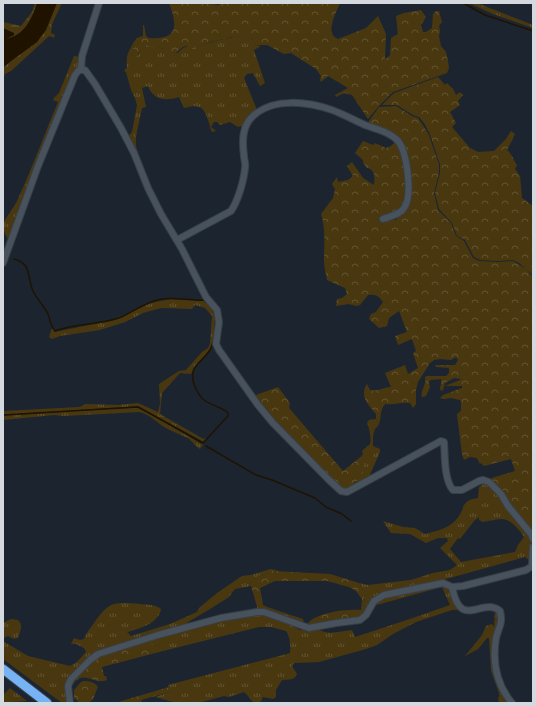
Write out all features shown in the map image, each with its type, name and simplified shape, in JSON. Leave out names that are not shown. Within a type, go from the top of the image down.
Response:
[{"type":"highway","points":[[3,669],[47,703]]},
{"type":"street","points":[[3,263],[38,166],[74,75],[81,69],[82,56],[99,3]]},
{"type":"street","points":[[81,69],[85,70],[95,84],[121,128],[134,152],[148,188],[161,214],[177,240],[204,293],[217,310],[219,322],[216,344],[219,350],[273,424],[341,491],[347,492],[441,441],[444,442],[449,485],[453,490],[462,490],[479,481],[484,480],[489,482],[501,494],[508,506],[531,534],[533,539]]},
{"type":"street","points":[[177,240],[231,210],[237,199],[246,167],[244,153],[245,126],[253,116],[259,112],[268,107],[284,103],[294,102],[332,110],[382,131],[397,140],[403,149],[407,164],[407,202],[399,213],[383,219]]},
{"type":"street","points":[[70,703],[68,686],[71,679],[90,660],[105,651],[158,634],[221,618],[258,612],[264,612],[309,628],[336,622],[360,620],[366,615],[374,601],[384,595],[443,583],[452,587],[462,586],[526,570],[532,566],[533,547]]},
{"type":"street","points":[[452,587],[456,604],[460,608],[472,611],[494,608],[500,611],[502,623],[496,639],[495,649],[497,678],[501,689],[512,703]]},
{"type":"green space","points":[[35,3],[37,3],[30,21],[22,31],[12,37],[5,39],[14,35],[3,28],[3,22],[21,26],[32,12]]},
{"type":"green space","points":[[57,3],[62,3],[52,24],[51,33],[55,35],[54,38],[50,36],[48,37],[11,71],[5,74],[3,78],[3,68],[14,58],[37,42]]},
{"type":"green space","points":[[169,3],[209,3],[217,5],[225,3],[340,3],[331,28],[334,36],[338,39],[366,28],[378,16],[386,34],[385,58],[390,55],[391,38],[398,34],[396,16],[421,10],[426,17],[421,25],[423,32],[426,32],[432,28],[433,14],[436,11],[439,11],[442,22],[439,26],[439,36],[441,46],[446,52],[449,68],[447,73],[393,92],[368,119],[352,95],[344,93],[336,97],[335,95],[348,88],[328,76],[321,82],[321,76],[316,69],[291,53],[284,54],[267,45],[256,45],[250,36],[232,37],[210,42],[195,49],[189,49],[187,46],[183,47],[174,54],[158,47],[152,48],[146,45],[132,61],[131,57],[134,45],[133,43],[137,38],[143,36],[143,25],[146,36],[149,38],[166,37],[173,30],[174,18]]},
{"type":"green space","points":[[469,3],[477,3],[533,25],[533,28],[493,14]]},
{"type":"green space","points":[[246,35],[250,36],[256,45],[261,46],[254,50],[265,83],[260,86],[253,73],[247,74],[244,78],[257,110],[243,128],[230,122],[220,125],[217,122],[214,122],[211,127],[216,131],[212,132],[207,117],[201,108],[194,106],[184,108],[179,97],[161,99],[154,95],[148,86],[142,88],[146,107],[142,108],[136,136],[136,146],[140,160],[127,138],[132,132],[137,105],[126,72],[124,71],[127,67],[127,57],[133,43],[134,45],[131,57],[138,55],[142,47],[146,45],[178,53],[186,47],[195,49],[213,41]]},
{"type":"green space","points":[[74,56],[80,57],[79,67],[9,241],[3,229],[3,225],[16,204],[28,177],[58,102],[53,100],[59,93]]},
{"type":"green space","points":[[438,77],[445,85],[447,83],[454,90],[456,95],[460,92],[463,95],[458,101],[460,105],[450,112],[456,123],[452,127],[470,148],[478,152],[494,151],[506,139],[511,131],[515,134],[507,150],[517,165],[515,169],[520,176],[522,198],[533,206],[533,275],[513,260],[480,260],[474,257],[465,240],[457,236],[452,223],[439,209],[435,193],[440,173],[440,164],[429,132],[424,123],[419,117],[397,105],[382,105],[394,93]]},
{"type":"green space","points":[[396,106],[418,118],[428,133],[439,164],[439,173],[434,193],[438,210],[451,223],[456,236],[464,241],[473,258],[479,261],[513,261],[526,269],[533,277],[533,535],[496,486],[490,481],[492,478],[515,471],[511,459],[484,466],[481,463],[480,464],[477,458],[470,457],[464,460],[457,414],[461,411],[461,402],[460,400],[451,398],[440,398],[443,395],[462,388],[462,386],[445,386],[461,379],[454,378],[445,383],[443,390],[441,391],[441,379],[430,380],[430,387],[426,396],[422,397],[425,377],[446,376],[449,373],[449,368],[436,367],[435,365],[455,365],[458,360],[456,357],[451,360],[434,360],[430,363],[418,382],[416,390],[416,404],[413,408],[410,403],[385,404],[382,409],[378,426],[376,414],[364,397],[367,384],[370,390],[391,387],[385,373],[405,365],[408,374],[418,368],[413,353],[416,351],[412,339],[398,345],[395,336],[407,332],[399,311],[389,318],[387,326],[379,328],[369,319],[371,314],[376,312],[383,302],[377,296],[368,295],[360,305],[357,306],[348,304],[336,306],[337,299],[342,298],[347,294],[345,288],[327,280],[324,263],[323,220],[321,214],[333,198],[335,189],[332,184],[337,177],[338,182],[348,180],[353,176],[347,166],[352,162],[363,178],[374,185],[372,170],[367,168],[363,163],[363,160],[355,153],[363,141],[373,145],[375,143],[386,148],[391,146],[396,141],[402,148],[406,161],[408,179],[407,197],[405,204],[400,211],[383,218],[384,220],[391,218],[396,220],[399,214],[406,208],[410,183],[405,153],[397,139],[391,134],[367,124],[379,107]]},
{"type":"green space","points":[[171,299],[204,301],[211,308],[215,319],[214,336],[211,349],[194,367],[191,374],[180,373],[162,393],[160,414],[200,437],[204,439],[207,438],[204,442],[138,406],[3,415],[3,411],[80,407],[85,404],[118,405],[138,403],[158,412],[160,404],[159,384],[179,371],[186,370],[202,352],[208,348],[210,344],[212,316],[205,308],[195,305],[192,309],[161,308],[143,313],[125,322],[100,330],[60,336],[52,339],[49,337],[52,328],[55,332],[114,320],[151,303]]},
{"type":"green space","points":[[278,387],[290,403],[289,408],[343,471],[363,455],[365,459],[362,477],[352,485],[349,490],[341,489],[274,423],[253,396]]},
{"type":"green space","points":[[134,407],[148,412],[203,445],[200,449],[189,439],[166,428],[147,415],[139,412],[64,416],[54,415],[3,420],[3,416]]},
{"type":"green space","points":[[376,419],[378,426],[374,432],[373,446],[380,449],[380,452],[368,479],[349,490],[352,485],[357,482],[364,458],[362,451],[371,442],[367,423],[369,420]]},
{"type":"green space","points":[[485,483],[492,485],[529,534],[531,541],[531,561],[525,557],[446,579],[443,582],[386,593],[366,611],[364,593],[359,583],[368,585],[411,580],[433,573],[450,570],[457,565],[440,548],[448,541],[447,538],[438,538],[426,543],[410,534],[391,533],[383,521],[403,527],[415,528],[425,534],[442,529],[449,526],[456,520],[468,501],[478,498],[479,487]],"holes":[[[479,517],[479,520],[483,522],[502,519],[509,521],[515,526],[524,537],[515,552],[461,562],[450,549],[458,538],[460,539]]]},
{"type":"green space","points":[[271,569],[279,571],[256,577],[250,582],[251,586],[235,589],[229,597],[184,626],[159,633],[68,678],[66,685],[67,703],[62,703],[3,659],[3,641],[28,656],[70,666],[77,662],[86,652],[84,648],[76,644],[71,644],[74,638],[80,640],[84,639],[99,616],[104,610],[113,604],[124,603],[148,605],[156,606],[161,609],[157,618],[153,622],[127,632],[131,636],[170,624],[197,612],[199,608],[217,593],[242,576]]},
{"type":"green space","points":[[272,571],[330,574],[359,583],[364,593],[366,611],[358,618],[309,627],[308,623],[319,616],[348,610],[361,610],[362,599],[356,591],[349,587],[327,581],[275,581],[260,588],[263,605],[303,619],[304,625],[258,610],[250,582],[256,577]]},
{"type":"green space","points":[[437,585],[449,587],[459,610],[452,610],[416,622],[393,634],[377,645],[366,649],[319,662],[294,663],[292,666],[297,674],[296,676],[291,679],[282,680],[276,690],[276,697],[273,699],[263,697],[260,703],[256,703],[252,701],[244,692],[229,697],[224,696],[198,703],[173,702],[155,697],[170,692],[168,685],[290,653],[290,645],[286,631],[271,627],[259,627],[163,651],[162,648],[151,644],[151,639],[202,625],[244,616],[263,614],[281,620],[300,630],[318,629],[330,633],[352,630],[355,637],[450,605],[442,587],[373,606],[380,599]]},
{"type":"green space","points":[[495,610],[500,615],[494,664],[509,703],[499,703],[498,698],[500,696],[491,671],[489,638],[487,638],[478,649],[465,656],[482,635],[486,626],[492,624],[494,627]]},
{"type":"green space","points":[[11,619],[18,620],[21,624],[18,638],[14,639],[8,636],[3,638],[3,623]]},
{"type":"green space","points":[[151,639],[152,644],[162,648],[163,651],[102,667],[104,676],[106,676],[107,680],[97,681],[83,678],[75,682],[70,689],[71,681],[100,655]]},
{"type":"green space","points":[[83,681],[92,682],[98,687],[93,700],[80,703],[74,698],[74,690]]},
{"type":"green space","points":[[169,687],[170,692],[141,700],[142,703],[115,703]]},
{"type":"green space","points":[[10,688],[27,701],[3,703],[3,695]]},
{"type":"shaded area","points":[[37,3],[57,3],[46,30],[37,42],[3,67],[3,28],[14,33],[14,35],[6,39],[18,34],[30,21]]},
{"type":"waterway","points":[[463,3],[485,15],[533,31]]},
{"type":"waterway","points":[[14,259],[20,261],[26,267],[33,291],[48,314],[55,331],[62,328],[119,318],[155,300],[172,298],[204,300],[206,302]]},
{"type":"waterway","points":[[215,328],[216,320]]},
{"type":"waterway","points":[[3,415],[138,407],[203,443],[228,416],[226,411],[203,399],[195,387],[193,379],[195,367],[211,349],[213,342]]},
{"type":"waterway","points":[[206,446],[256,475],[315,498],[326,507],[342,514],[351,521]]}]
